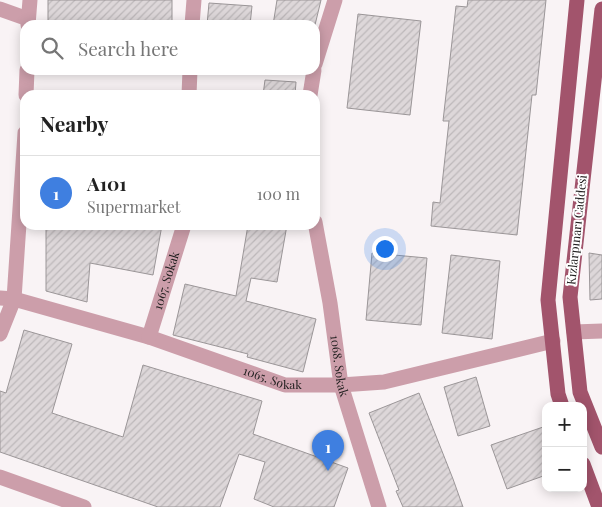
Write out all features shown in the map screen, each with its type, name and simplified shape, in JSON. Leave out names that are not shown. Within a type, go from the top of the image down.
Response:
[{"type":"main road","name":"Kızlarpınarı Caddesi","points":[[561,402],[558,394],[548,300],[577,0]]},
{"type":"main road","name":"Kızlarpınarı Caddesi","points":[[602,9],[598,73],[570,297],[580,392],[602,447]]},
{"type":"main road","points":[[587,475],[599,507]]},
{"type":"street","points":[[28,20],[30,0]]},
{"type":"street","points":[[192,20],[194,0]]},
{"type":"street","points":[[320,48],[335,0]]},
{"type":"street","points":[[0,9],[24,20]]},
{"type":"street","points":[[26,90],[27,75]]},
{"type":"street","points":[[188,90],[190,75]]},
{"type":"street","points":[[311,90],[313,75]]},
{"type":"street","points":[[0,334],[20,209]]},
{"type":"street","name":"1067. Sokak","points":[[149,337],[182,230]]},
{"type":"street","name":"1068. Sokak","points":[[316,230],[330,303],[341,385],[379,507]]},
{"type":"street","name":"1065. Sokak","points":[[7,298],[149,337],[285,385],[341,385],[384,382],[552,341]]},
{"type":"street","points":[[574,332],[602,331]]},
{"type":"street","points":[[0,477],[84,507]]},
{"type":"building","points":[[48,0],[172,0],[172,20],[48,20]]},
{"type":"building","points":[[277,0],[321,0],[316,20],[274,20]]},
{"type":"building","points":[[468,0],[546,0],[536,95],[532,95],[517,235],[431,226],[433,202],[440,203],[449,121],[443,121],[456,6],[467,7]]},
{"type":"building","points":[[209,3],[252,6],[251,20],[207,20]]},
{"type":"building","points":[[358,14],[421,21],[410,115],[347,108]]},
{"type":"building","points":[[265,80],[296,82],[295,90],[264,90]]},
{"type":"building","points":[[46,230],[161,230],[153,275],[90,263],[87,302],[46,291]]},
{"type":"building","points":[[247,230],[286,230],[277,282],[251,278],[246,301],[316,319],[303,372],[247,357],[248,354],[173,335],[185,284],[236,296]]},
{"type":"building","points":[[372,253],[427,258],[421,325],[366,320]]},
{"type":"building","points":[[589,253],[602,255],[602,299],[590,300]]},
{"type":"building","points":[[451,255],[500,261],[492,339],[442,333]]},
{"type":"building","points":[[24,330],[72,344],[52,413],[123,437],[143,365],[262,401],[253,434],[348,468],[334,507],[274,507],[254,499],[265,462],[239,454],[220,507],[158,507],[0,452],[0,391],[6,393]]},
{"type":"building","points":[[476,377],[490,426],[458,436],[444,387]]},
{"type":"building","points":[[419,393],[463,507],[403,507],[396,491],[399,490],[369,413]]},
{"type":"building","points":[[542,427],[542,476],[507,489],[491,445]]},
{"type":"place","name":"A101","points":[[328,471]]}]
